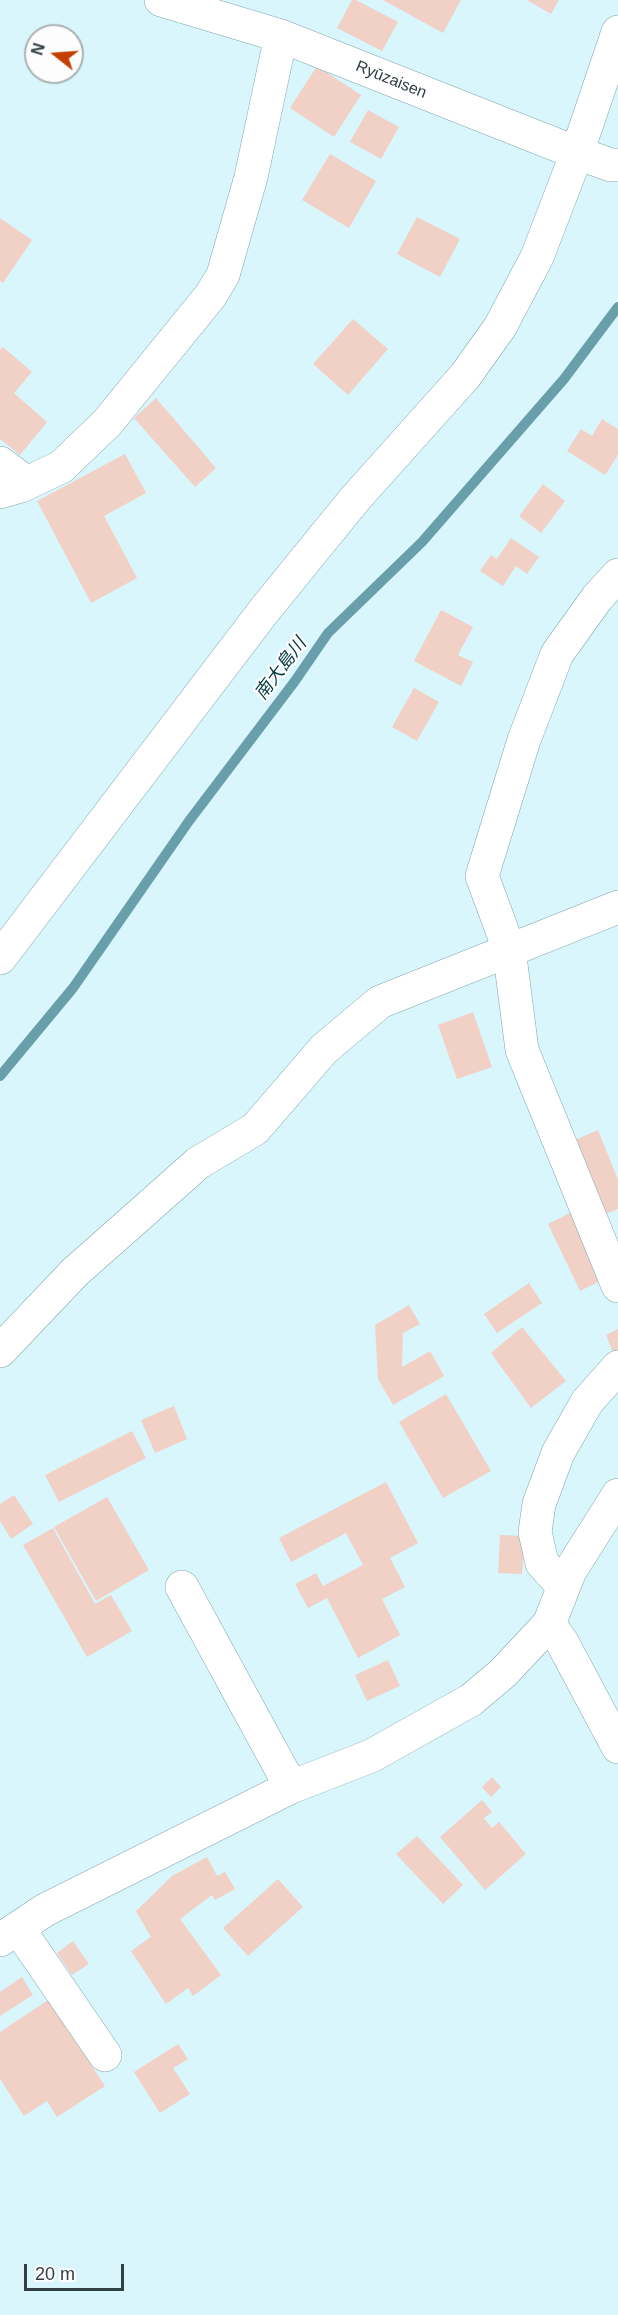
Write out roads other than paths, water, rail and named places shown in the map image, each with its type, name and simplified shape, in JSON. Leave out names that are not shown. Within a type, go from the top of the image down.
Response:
[{"type":"street","name":"Ryūzaisen","points":[[161,0],[281,36],[578,153],[611,165],[618,165]]},
{"type":"street","points":[[0,958],[263,612],[354,500],[465,376],[500,327],[537,257],[578,153],[618,32]]},
{"type":"street","points":[[0,463],[13,487],[61,467],[107,423],[211,295],[223,274],[251,177],[281,36]]},
{"type":"street","points":[[618,575],[597,598],[557,654],[524,740],[482,876],[509,949],[522,1050],[618,1286]]},
{"type":"street","points":[[0,1351],[75,1272],[198,1163],[255,1129],[324,1049],[380,1002],[618,906]]},
{"type":"street","points":[[563,1586],[542,1563],[535,1532],[538,1504],[558,1453],[587,1402],[618,1367]]},
{"type":"street","points":[[105,2055],[9,1934],[45,1910],[291,1787],[371,1756],[471,1700],[503,1673],[549,1624],[563,1586],[618,1495]]},
{"type":"street","points":[[182,1587],[291,1787]]},
{"type":"street","points":[[549,1624],[562,1642],[618,1747]]},
{"type":"waterway","name":"南大島川","points":[[0,1076],[73,988],[189,821],[295,681],[328,633],[422,542],[564,379],[618,307]]}]
